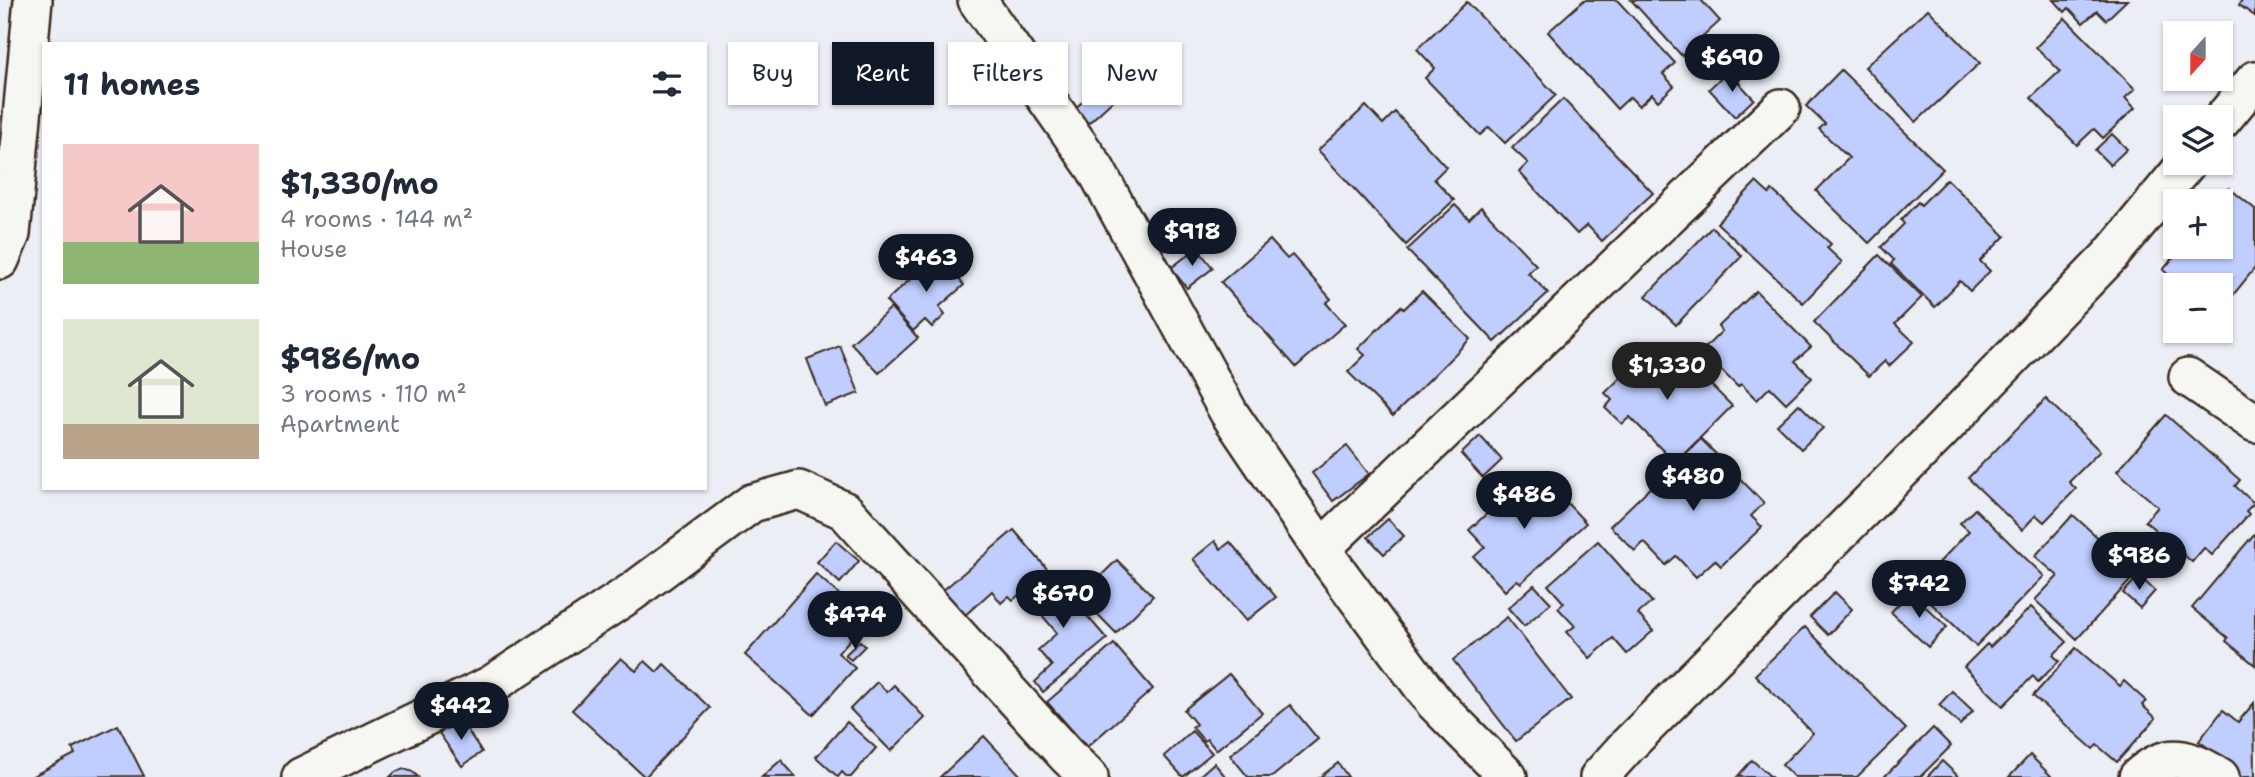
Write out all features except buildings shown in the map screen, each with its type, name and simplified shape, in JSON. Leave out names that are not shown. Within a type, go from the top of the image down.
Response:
[{"type":"street","points":[[0,260],[10,234],[33,0]]},
{"type":"street","points":[[977,0],[1096,168],[1229,413],[1321,549],[1434,702],[1508,777]]},
{"type":"street","points":[[2233,107],[2255,80]]},
{"type":"street","points":[[1321,549],[1781,108]]},
{"type":"street","points":[[1599,777],[1626,746],[2110,256],[2176,175]]},
{"type":"street","points":[[2188,377],[2255,423]]},
{"type":"street","points":[[301,777],[491,685],[632,592],[752,503],[799,490],[845,511],[1089,777]]},
{"type":"street","points":[[2138,777],[2167,759],[2194,761],[2220,777]]}]
